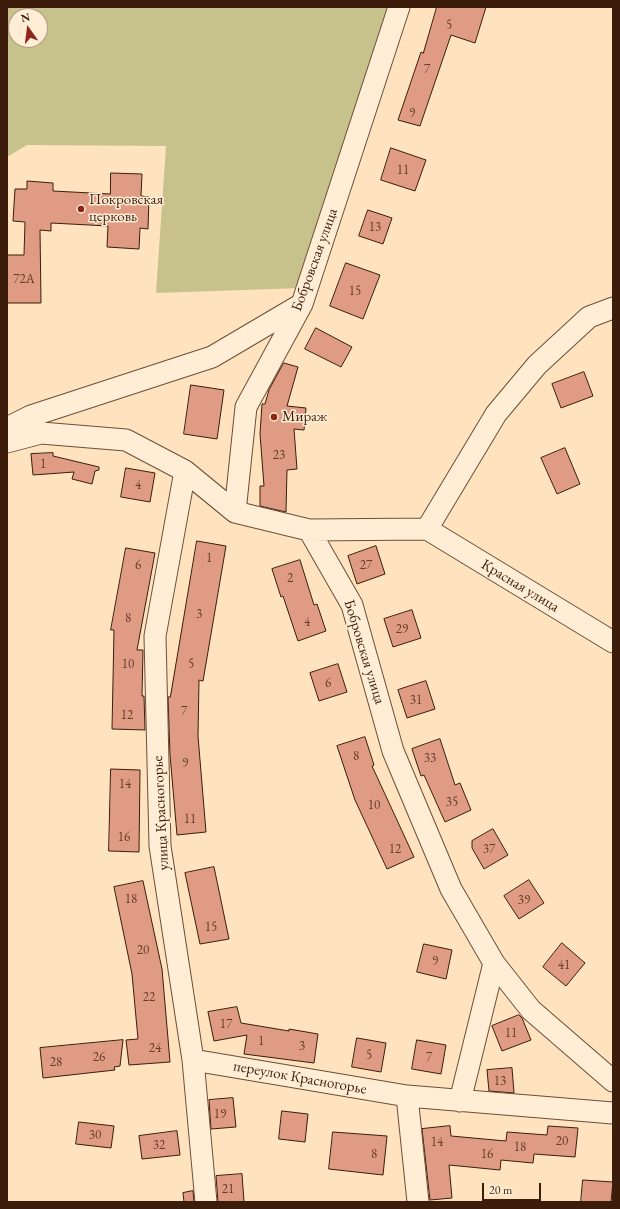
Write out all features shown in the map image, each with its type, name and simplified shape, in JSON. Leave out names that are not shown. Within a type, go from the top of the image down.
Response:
[{"type":"street","name":"Бобровская улица","points":[[235,512],[246,407],[302,304],[399,7]]},
{"type":"street","points":[[7,428],[30,416],[212,357],[302,304]]},
{"type":"street","points":[[7,442],[41,433],[126,440],[184,471],[235,512],[309,530],[427,529],[496,414],[532,371],[589,317],[613,308]]},
{"type":"street","name":"улица Красногорье","points":[[184,471],[155,636],[160,846],[193,1060],[206,1202]]},
{"type":"street","name":"Красная улица","points":[[427,529],[613,642]]},
{"type":"street","name":"Бобровская улица","points":[[309,530],[352,605],[393,751],[452,889],[494,963],[531,1010],[613,1081]]},
{"type":"street","points":[[460,1101],[494,963]]},
{"type":"street","name":"переулок Красногорье","points":[[193,1060],[407,1096],[613,1113]]},
{"type":"street","points":[[407,1096],[418,1202]]},
{"type":"shaded area","points":[[7,7],[392,7],[301,288],[156,293],[166,146],[27,145],[7,157]]},
{"type":"building","points":[[437,7],[486,7],[475,43],[451,35],[420,126],[398,120],[421,52],[423,53]]},
{"type":"building","points":[[391,148],[426,160],[415,191],[381,180]]},
{"type":"building","name":"Покровская церковь","points":[[111,173],[142,174],[141,196],[149,197],[148,229],[140,228],[139,249],[107,247],[108,226],[51,223],[51,231],[40,230],[41,303],[7,303],[7,255],[24,255],[25,222],[13,221],[15,189],[27,189],[27,181],[53,183],[53,191],[110,194]]},
{"type":"building","points":[[368,210],[392,218],[383,244],[359,236]]},
{"type":"building","points":[[346,263],[380,275],[363,319],[330,306]]},
{"type":"building","points":[[316,328],[352,347],[341,367],[305,349]]},
{"type":"building","points":[[284,363],[298,367],[287,406],[306,408],[304,430],[294,429],[297,469],[287,470],[286,512],[260,506],[260,486],[264,486],[260,434],[262,404],[265,404],[269,390]]},
{"type":"building","points":[[584,372],[593,396],[561,408],[552,384]]},
{"type":"building","points":[[191,385],[224,390],[217,439],[184,434]]},
{"type":"building","points":[[565,448],[580,484],[557,494],[541,458]]},
{"type":"building","points":[[53,453],[53,456],[99,467],[99,470],[95,471],[92,484],[72,479],[74,472],[33,475],[31,454]]},
{"type":"building","points":[[126,468],[155,473],[150,502],[121,497]]},
{"type":"building","points":[[197,541],[226,546],[203,681],[199,680],[198,736],[206,832],[177,835],[170,755],[168,697],[170,697]]},
{"type":"building","points":[[376,546],[385,574],[357,584],[348,556]]},
{"type":"building","points":[[126,548],[155,553],[137,650],[143,650],[142,696],[144,696],[145,730],[112,729],[114,630],[111,630]]},
{"type":"building","points":[[300,560],[314,605],[317,604],[326,631],[298,641],[272,569]]},
{"type":"building","points":[[412,610],[421,638],[393,647],[384,619]]},
{"type":"building","points":[[338,664],[347,692],[319,701],[310,673]]},
{"type":"building","points":[[426,681],[435,709],[407,718],[398,690]]},
{"type":"building","points":[[365,737],[374,765],[372,766],[414,857],[387,869],[355,800],[337,746]]},
{"type":"building","points":[[440,739],[455,785],[460,783],[471,810],[445,822],[424,775],[421,776],[412,749]]},
{"type":"building","points":[[111,769],[140,770],[139,852],[109,851]]},
{"type":"building","points":[[493,829],[508,855],[484,869],[472,848],[472,841]]},
{"type":"building","points":[[214,867],[229,939],[200,944],[185,873]]},
{"type":"building","points":[[529,880],[544,903],[519,919],[504,896]]},
{"type":"building","points":[[143,881],[162,969],[170,1062],[129,1065],[126,1040],[138,1039],[132,974],[114,887]]},
{"type":"building","points":[[562,943],[585,963],[566,986],[543,967]]},
{"type":"building","points":[[424,944],[452,950],[446,979],[417,972]]},
{"type":"building","points":[[237,1007],[241,1023],[318,1034],[314,1063],[244,1054],[247,1035],[214,1041],[208,1012]]},
{"type":"building","points":[[519,1015],[522,1018],[531,1040],[502,1051],[492,1026]]},
{"type":"building","points":[[357,1038],[386,1043],[381,1072],[352,1067]]},
{"type":"building","points":[[123,1040],[120,1066],[114,1067],[115,1070],[43,1078],[40,1048]]},
{"type":"building","points":[[417,1040],[446,1045],[441,1074],[412,1069]]},
{"type":"building","points":[[512,1068],[514,1093],[489,1091],[487,1070]]},
{"type":"building","points":[[233,1098],[236,1127],[211,1129],[209,1100]]},
{"type":"building","points":[[282,1111],[308,1114],[305,1142],[279,1139]]},
{"type":"building","points":[[79,1122],[114,1126],[111,1148],[76,1144]]},
{"type":"building","points":[[450,1126],[451,1136],[506,1141],[507,1132],[547,1135],[548,1126],[578,1128],[575,1157],[534,1154],[533,1163],[501,1160],[500,1170],[449,1165],[452,1198],[430,1200],[422,1129]]},
{"type":"building","points":[[177,1131],[180,1155],[142,1159],[139,1136]]},
{"type":"building","points":[[333,1132],[387,1136],[383,1175],[329,1169]]},
{"type":"building","points":[[242,1174],[244,1202],[218,1202],[216,1176]]},
{"type":"building","points":[[583,1180],[613,1182],[611,1202],[581,1202]]},
{"type":"building","points":[[193,1191],[194,1202],[184,1202],[183,1193]]},
{"type":"place","name":"Покровская церковь","points":[[81,209]]},
{"type":"place","name":"Мираж","points":[[274,417]]}]
